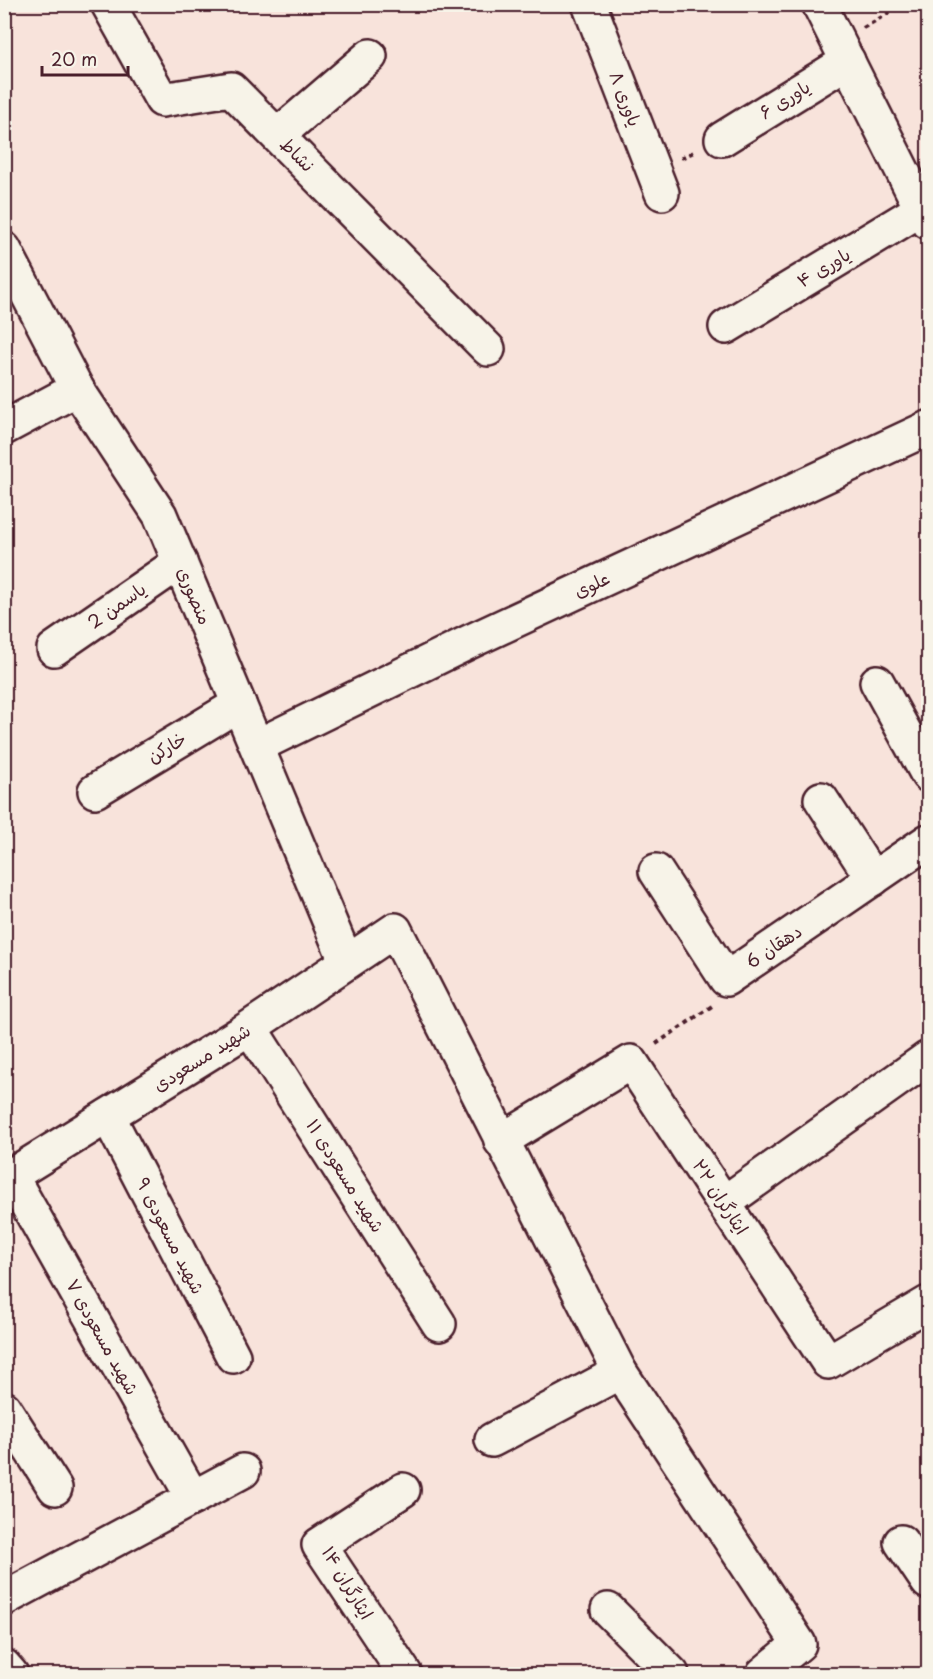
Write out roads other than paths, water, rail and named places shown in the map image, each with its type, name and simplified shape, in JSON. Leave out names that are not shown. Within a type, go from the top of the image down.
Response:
[{"type":"street","name":"نشاط","points":[[108,4],[162,100],[231,89],[488,349]]},
{"type":"street","name":"یاوری ۸","points":[[589,4],[657,182]]},
{"type":"street","points":[[819,4],[926,212]]},
{"type":"street","name":"یاوری ۶","points":[[722,139],[843,51]]},
{"type":"street","points":[[278,135],[370,56]]},
{"type":"street","name":"یاوری ۴","points":[[726,327],[926,212]]},
{"type":"street","name":"منصوری","points":[[4,249],[77,389],[160,516],[346,961]]},
{"type":"street","points":[[4,428],[77,389]]},
{"type":"street","name":"علوی","points":[[257,746],[470,642],[928,428]]},
{"type":"street","name":"یاسمن 2","points":[[54,649],[180,562]]},
{"type":"street","points":[[877,682],[928,775]]},
{"type":"street","name":"خارکن","points":[[95,791],[239,704]]},
{"type":"street","points":[[822,799],[873,879]]},
{"type":"street","name":"دهقان 6","points":[[656,871],[726,979],[928,841]]},
{"type":"street","name":"شهید مسعودی","points":[[8,1178],[250,1028],[395,930],[501,1141]]},
{"type":"street","name":"شهید مسعودی ۱۱","points":[[250,1028],[439,1324]]},
{"type":"street","points":[[724,1203],[928,1058]]},
{"type":"street","name":"ایثارگران ۲۲","points":[[501,1141],[631,1062],[828,1362],[928,1303]]},
{"type":"street","name":"شهید مسعودی ۹","points":[[108,1116],[233,1356]]},
{"type":"street","points":[[501,1141],[620,1372],[799,1644],[763,1674]]},
{"type":"street","name":"شهید مسعودی ۷","points":[[8,1178],[192,1498]]},
{"type":"street","points":[[492,1440],[620,1372]]},
{"type":"street","points":[[4,1408],[55,1488]]},
{"type":"street","points":[[4,1599],[243,1471]]},
{"type":"street","name":"ایثارگران ۱۴","points":[[403,1490],[319,1545],[405,1674]]},
{"type":"street","points":[[901,1542],[928,1582]]},
{"type":"street","points":[[608,1610],[672,1674]]},
{"type":"street","points":[[4,1666],[11,1674]]}]
